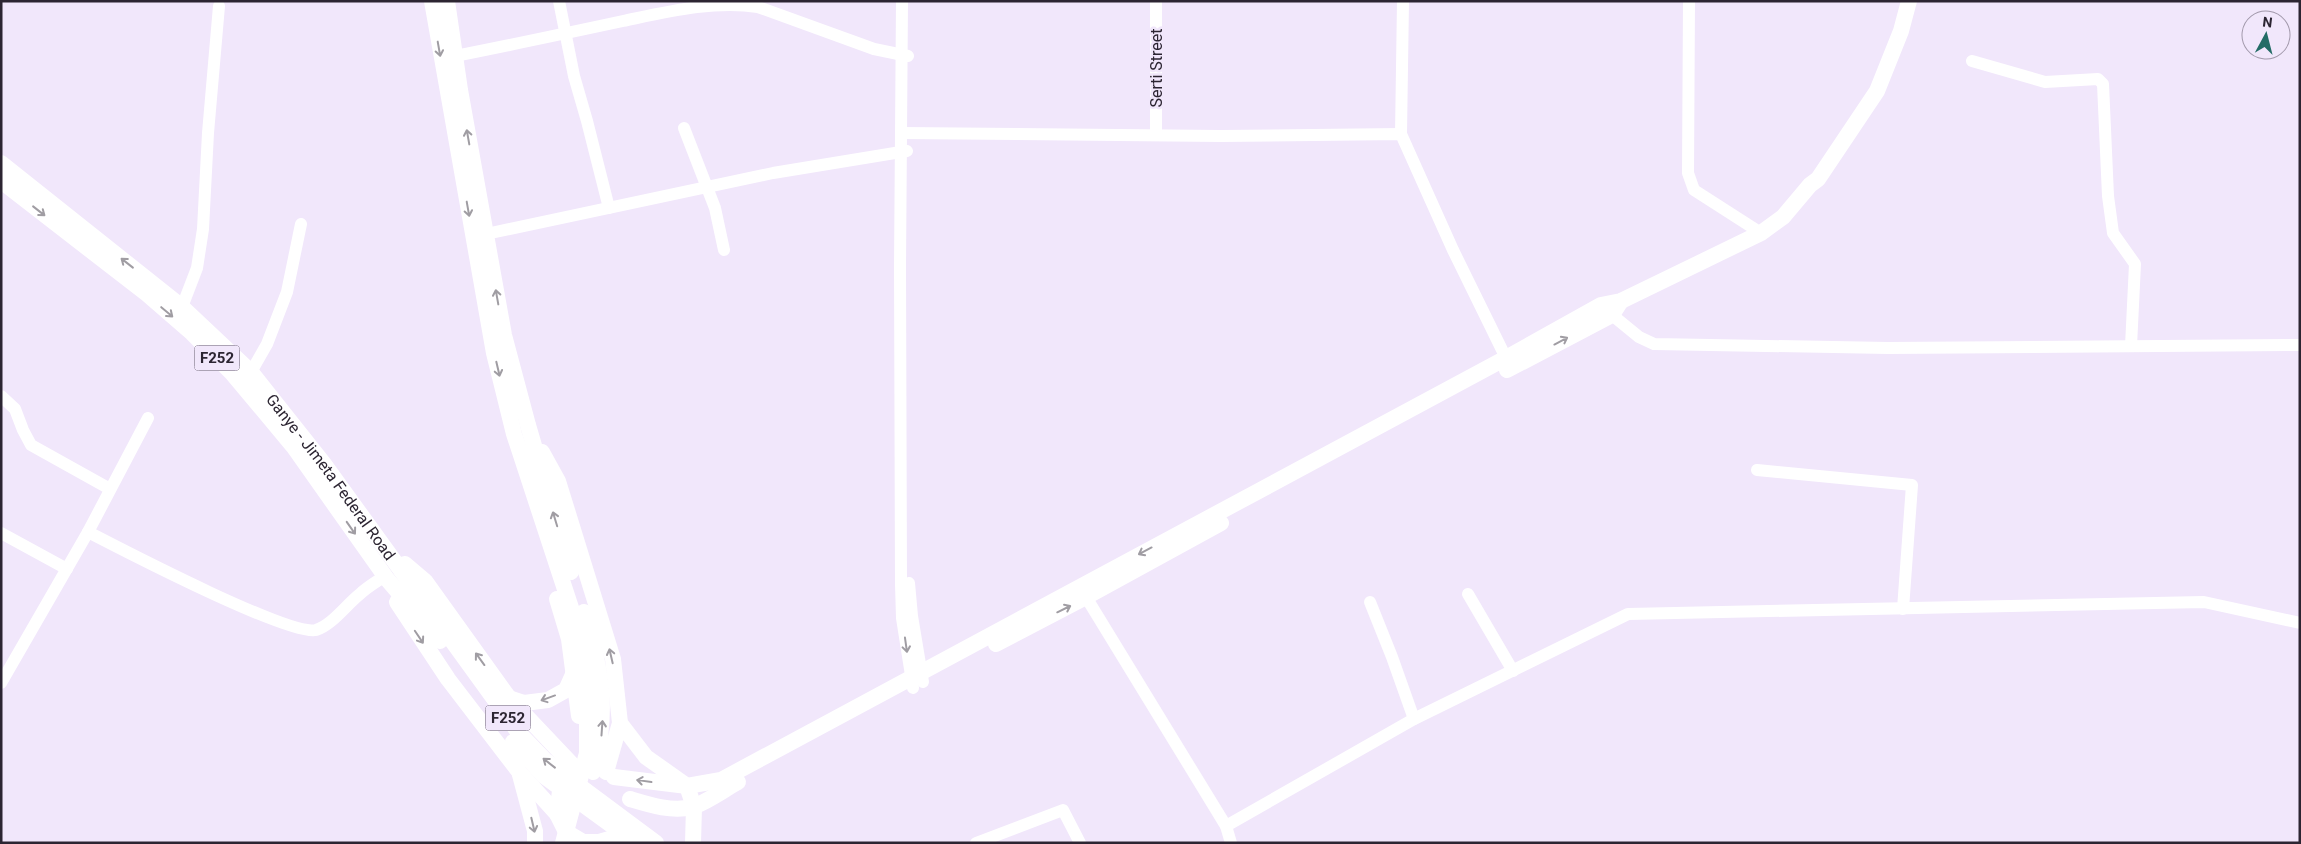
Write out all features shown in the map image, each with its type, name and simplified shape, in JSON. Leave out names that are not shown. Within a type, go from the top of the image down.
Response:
[{"type":"main road","points":[[432,1],[494,353],[597,653],[602,690],[600,746],[574,843]]},
{"type":"main road","points":[[447,1],[454,56],[521,430],[524,493],[569,639],[575,670],[582,772]]},
{"type":"main road","points":[[552,843],[559,819],[560,791],[568,780],[582,772],[610,774],[687,786],[721,780],[917,680],[1086,598],[1621,301],[1760,233],[1783,217],[1810,185],[1818,179],[1877,92],[1901,31],[1909,1]]},
{"type":"main road","name":"Ganye - Jimeta Federal Road","points":[[1,164],[182,307],[251,372],[296,426],[382,544],[393,579]]},
{"type":"main road","name":"Ganye - Jimeta Federal Road","points":[[1,181],[192,332],[232,373],[293,446],[447,650],[510,739],[533,766],[645,840]]},
{"type":"main road","points":[[630,800],[658,807],[677,809],[694,806],[917,680],[1506,358],[1606,310]]},
{"type":"main road","points":[[521,430],[558,481],[613,658],[620,723],[610,774]]},
{"type":"main road","points":[[532,464],[588,669],[587,753],[563,842]]},
{"type":"main road","points":[[382,544],[425,582],[509,698],[582,772]]},
{"type":"main road","points":[[393,579],[402,611],[448,679],[520,773],[574,838],[589,843],[610,841],[626,824],[629,816],[630,800],[621,783],[610,774]]},
{"type":"main road","points":[[509,698],[524,703],[548,700],[566,690],[575,670]]},
{"type":"main road","points":[[620,723],[646,757],[687,786],[694,806],[693,843]]},
{"type":"main road","points":[[520,773],[535,831],[535,843]]},
{"type":"street","points":[[559,1],[574,76],[609,208]]},
{"type":"street","points":[[902,1],[905,56],[905,133],[901,584],[902,618],[917,680]]},
{"type":"street","points":[[905,56],[909,1]]},
{"type":"street","name":"Serti Street","points":[[1156,1],[1156,135]]},
{"type":"street","points":[[1403,1],[1401,134],[1453,250],[1506,358]]},
{"type":"street","points":[[1689,1],[1688,173],[1694,190],[1760,233]]},
{"type":"street","points":[[454,56],[565,33],[667,6],[727,2],[758,7],[874,49],[905,56]]},
{"type":"street","points":[[182,307],[197,268],[204,229],[208,133],[219,6]]},
{"type":"street","points":[[1972,61],[2045,82],[2098,78],[2103,84],[2108,196],[2113,233],[2135,264],[2131,346]]},
{"type":"street","points":[[684,128],[715,208],[724,250]]},
{"type":"street","points":[[905,133],[1401,134]]},
{"type":"street","points":[[486,234],[706,188],[904,151]]},
{"type":"street","points":[[251,372],[267,344],[287,292],[301,224]]},
{"type":"street","points":[[1606,310],[1639,337],[1654,344],[1888,348],[2300,345]]},
{"type":"street","points":[[1,396],[15,409],[31,445],[110,489]]},
{"type":"street","points":[[1,683],[88,532],[148,418]]},
{"type":"street","points":[[1757,470],[1912,485],[1903,609]]},
{"type":"street","points":[[88,532],[216,596],[292,626],[313,630],[325,626],[362,592],[393,579]]},
{"type":"street","points":[[1,533],[67,569]]},
{"type":"street","points":[[1468,594],[1513,671]]},
{"type":"street","points":[[1086,598],[1226,826],[1231,843]]},
{"type":"street","points":[[1370,602],[1414,719]]},
{"type":"street","points":[[1226,826],[1414,719],[1628,614],[2204,602],[2300,623]]},
{"type":"street","points":[[976,843],[1063,810],[1080,843]]}]
